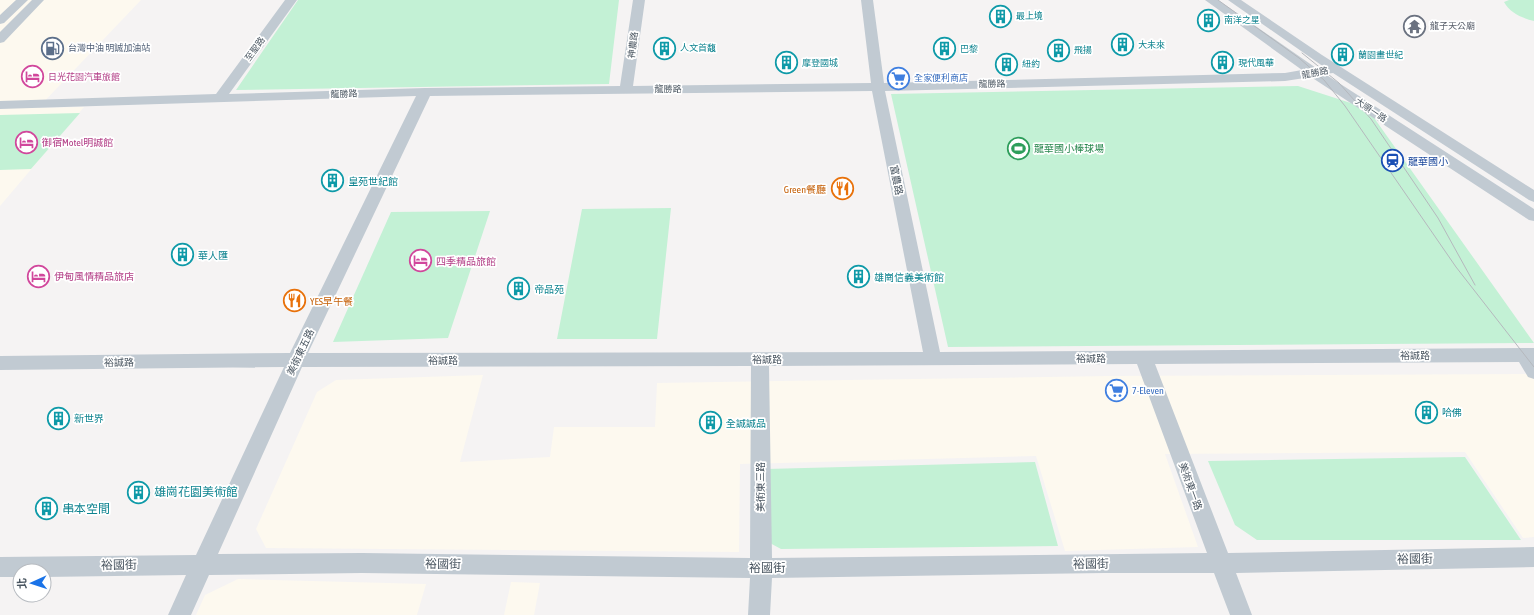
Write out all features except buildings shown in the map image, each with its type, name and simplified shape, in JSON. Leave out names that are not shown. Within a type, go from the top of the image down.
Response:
[{"type":"street","points":[[0,21],[22,0]]},
{"type":"street","points":[[0,39],[38,0]]},
{"type":"street","name":"至聖路","points":[[220,98],[291,0]]},
{"type":"street","name":"神農路","points":[[626,89],[639,0]]},
{"type":"street","name":"富農路","points":[[867,0],[878,87],[933,359]]},
{"type":"street","name":"大順一路","points":[[1211,0],[1314,73],[1534,216]]},
{"type":"street","name":"大順一路","points":[[1234,0],[1335,69],[1534,197]]},
{"type":"street","name":"龍勝路","points":[[0,105],[425,92],[878,87],[1285,77],[1335,69]]},
{"type":"street","name":"美術東五路","points":[[179,615],[296,360],[425,92]]},
{"type":"street","name":"裕誠路","points":[[0,363],[296,360],[933,359],[1143,357],[1531,358]]},
{"type":"street","name":"美術東一路","points":[[1143,357],[1241,615]]},
{"type":"street","points":[[1531,358],[1534,372]]},
{"type":"street","name":"美術東三路","points":[[759,615],[761,568],[760,359]]},
{"type":"street","name":"裕國街","points":[[0,566],[362,562],[761,568],[1104,563],[1221,563],[1534,557]]},
{"type":"shaded area","points":[[0,0],[141,0],[38,108],[84,107],[0,206]]},
{"type":"shaded area","points":[[1534,374],[1534,537],[1523,538],[1465,452],[1165,454],[1198,547],[1065,551],[1036,456],[740,464],[739,552],[266,548],[256,529],[317,392],[336,380],[483,375],[460,462],[550,457],[554,427],[655,427],[657,383],[1109,376]]},
{"type":"shaded area","points":[[238,579],[426,584],[417,615],[196,615],[205,595]]},
{"type":"shaded area","points":[[511,582],[540,583],[534,615],[504,615]]},
{"type":"green space","points":[[298,0],[619,0],[609,84],[236,90]]},
{"type":"green space","points":[[1509,0],[1534,0],[1534,21],[1521,17],[1513,12],[1504,2]]},
{"type":"green space","points":[[1298,86],[1360,106],[1372,115],[1534,343],[948,347],[891,94]]},
{"type":"green space","name":"御宿Motel明誠館","points":[[80,113],[31,169],[0,170],[0,115]]},
{"type":"green space","points":[[671,208],[657,339],[557,339],[582,209]]},
{"type":"green space","name":"四季精品旅館","points":[[490,211],[448,338],[333,342],[391,212]]},
{"type":"green space","points":[[1465,457],[1521,540],[1257,540],[1235,525],[1208,461]]},
{"type":"green space","points":[[1035,462],[1058,546],[781,549],[768,542],[766,469]]},
{"type":"tram line","points":[[1218,0],[1299,58],[1324,80],[1345,106],[1456,267],[1534,367]]},
{"type":"tram line","points":[[1302,53],[1339,83],[1371,119],[1438,218],[1475,285]]},
{"type":"place","name":"最上境","points":[[1000,16]]},
{"type":"place","name":"南洋之星","points":[[1209,20]]},
{"type":"place","name":"龍子天公廟","points":[[1414,26]]},
{"type":"place","name":"大未來","points":[[1123,45]]},
{"type":"place","name":"台灣中油 明誠加油站","points":[[52,48]]},
{"type":"place","name":"人文首馥","points":[[665,48]]},
{"type":"place","name":"巴黎","points":[[944,49]]},
{"type":"place","name":"飛揚","points":[[1058,50]]},
{"type":"place","name":"蘭園畫世紀","points":[[1343,55]]},
{"type":"place","name":"摩登國城","points":[[786,63]]},
{"type":"place","name":"現代風華","points":[[1223,63]]},
{"type":"place","name":"紐約","points":[[1007,64]]},
{"type":"place","name":"日光花園汽車旅館","points":[[32,77]]},
{"type":"place","name":"全家便利商店","points":[[898,78]]},
{"type":"place","name":"御宿Motel明誠館","points":[[27,142]]},
{"type":"place","name":"龍華國小棒球場","points":[[1019,148]]},
{"type":"place","name":"龍華國小","points":[[1393,161]]},
{"type":"place","name":"皇苑世紀館","points":[[333,181]]},
{"type":"place","name":"Green餐廳","points":[[842,189]]},
{"type":"place","name":"華人匯","points":[[183,255]]},
{"type":"place","name":"四季精品旅館","points":[[421,261]]},
{"type":"place","name":"伊甸風情精品旅店","points":[[38,276]]},
{"type":"place","name":"雄崗信義美術館","points":[[858,277]]},
{"type":"place","name":"帝品苑","points":[[519,289]]},
{"type":"place","name":"YES早午餐","points":[[295,301]]},
{"type":"place","name":"7-Eleven","points":[[1116,390]]},
{"type":"place","name":"哈佛","points":[[1426,412]]},
{"type":"place","name":"新世界","points":[[59,418]]},
{"type":"place","name":"全誠誠品","points":[[710,423]]},
{"type":"place","name":"雄崗花園美術館","points":[[139,492]]},
{"type":"place","name":"串本空間","points":[[46,509]]}]
